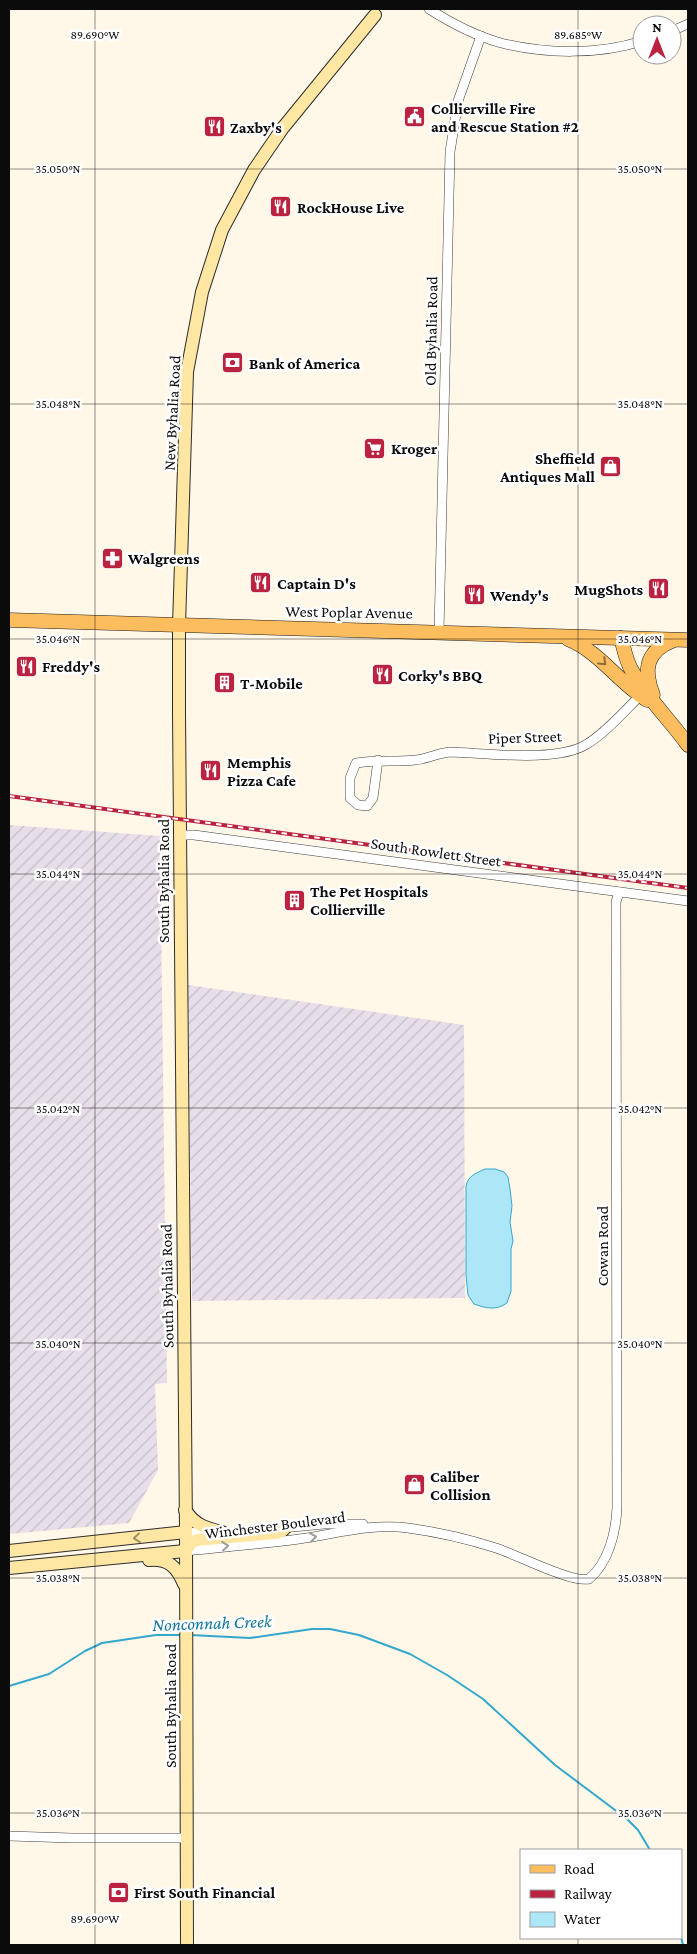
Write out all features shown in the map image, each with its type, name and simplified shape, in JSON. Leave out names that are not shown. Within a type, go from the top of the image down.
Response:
[{"type":"main road","name":"New Byhalia Road","points":[[179,626],[187,372],[202,292],[222,230],[254,170],[282,129],[375,15]]},
{"type":"main road","name":"West Poplar Avenue","points":[[9,620],[681,640]]},
{"type":"main road","name":"South Byhalia Road","points":[[179,626],[179,835],[186,1532],[187,1945]]},
{"type":"main road","points":[[562,636],[593,652],[628,686],[645,691]]},
{"type":"main road","points":[[621,638],[631,670],[645,691],[688,745]]},
{"type":"main road","points":[[645,691],[651,658],[664,644],[681,640]]},
{"type":"main road","points":[[673,724],[688,734]]},
{"type":"main road","points":[[185,1510],[201,1526],[222,1532]]},
{"type":"main road","points":[[9,1568],[185,1551],[192,1542],[197,1540],[276,1533],[286,1527]]},
{"type":"main road","points":[[9,1551],[186,1532]]},
{"type":"main road","points":[[62,1563],[99,1554],[174,1546],[182,1541],[186,1532]]},
{"type":"main road","points":[[62,1563],[68,1566],[157,1559],[169,1563],[178,1570],[186,1588]]},
{"type":"street","points":[[429,9],[481,36],[501,43],[545,50],[578,51],[609,48],[632,43]]},
{"type":"street","name":"Old Byhalia Road","points":[[439,632],[450,152],[458,101],[481,36]]},
{"type":"street","name":"Piper Street","points":[[378,760],[373,798],[367,806],[358,805],[350,798],[350,778],[356,763],[378,760],[416,760],[450,752],[538,755],[562,753],[586,745],[645,691]]},
{"type":"street","name":"South Rowlett Street","points":[[179,835],[203,836],[688,901]]},
{"type":"street","name":"Cowan Road","points":[[575,1579],[589,1579],[598,1569],[611,1544],[616,1520],[616,902],[619,892]]},
{"type":"street","name":"Winchester Boulevard","points":[[186,1532],[222,1532],[346,1524],[363,1524],[368,1526]]},
{"type":"street","name":"Winchester Boulevard","points":[[185,1551],[297,1539],[368,1526],[414,1529],[479,1543],[516,1555],[575,1579]]},
{"type":"street","points":[[9,1836],[186,1838]]},
{"type":"shaded area","points":[[9,825],[160,836],[167,1383],[155,1384],[158,1470],[129,1523],[9,1534]]},
{"type":"shaded area","points":[[188,985],[464,1025],[465,1298],[192,1301]]},
{"type":"water","points":[[485,1169],[495,1169],[504,1172],[508,1177],[512,1206],[510,1222],[513,1241],[511,1249],[511,1291],[507,1303],[495,1308],[486,1308],[474,1304],[468,1295],[466,1276],[466,1186],[471,1177]]},
{"type":"waterway","name":"Nonconnah Creek","points":[[190,1635],[250,1638],[312,1629],[330,1629],[359,1635],[410,1654],[447,1675],[483,1699],[555,1765],[627,1819],[638,1830],[649,1849]]},
{"type":"waterway","name":"Nonconnah Creek","points":[[9,1686],[49,1674],[85,1651],[102,1643],[156,1635],[181,1635]]},
{"type":"waterway","name":"Nonconnah Creek","points":[[682,1939],[683,1945]]},
{"type":"railway","points":[[9,796],[688,888]]},
{"type":"place","name":"Collierville Fire and Rescue Station #2","points":[[415,117]]},
{"type":"place","name":"Zaxby's","points":[[214,127]]},
{"type":"place","name":"RockHouse Live","points":[[281,207]]},
{"type":"place","name":"Bank of America","points":[[233,363]]},
{"type":"place","name":"Kroger","points":[[375,448]]},
{"type":"place","name":"Sheffield Antiques Mall","points":[[611,467]]},
{"type":"place","name":"Walgreens","points":[[112,558]]},
{"type":"place","name":"Captain D's","points":[[261,583]]},
{"type":"place","name":"MugShots","points":[[659,589]]},
{"type":"place","name":"Wendy's","points":[[474,595]]},
{"type":"place","name":"Freddy's","points":[[26,666]]},
{"type":"place","name":"Corky's BBQ","points":[[382,675]]},
{"type":"place","name":"T-Mobile","points":[[224,683]]},
{"type":"place","name":"Memphis Pizza Cafe","points":[[211,771]]},
{"type":"place","name":"The Pet Hospitals Collierville","points":[[294,900]]},
{"type":"place","name":"Caliber Collision","points":[[414,1485]]},
{"type":"place","name":"First South Financial","points":[[118,1892]]}]
